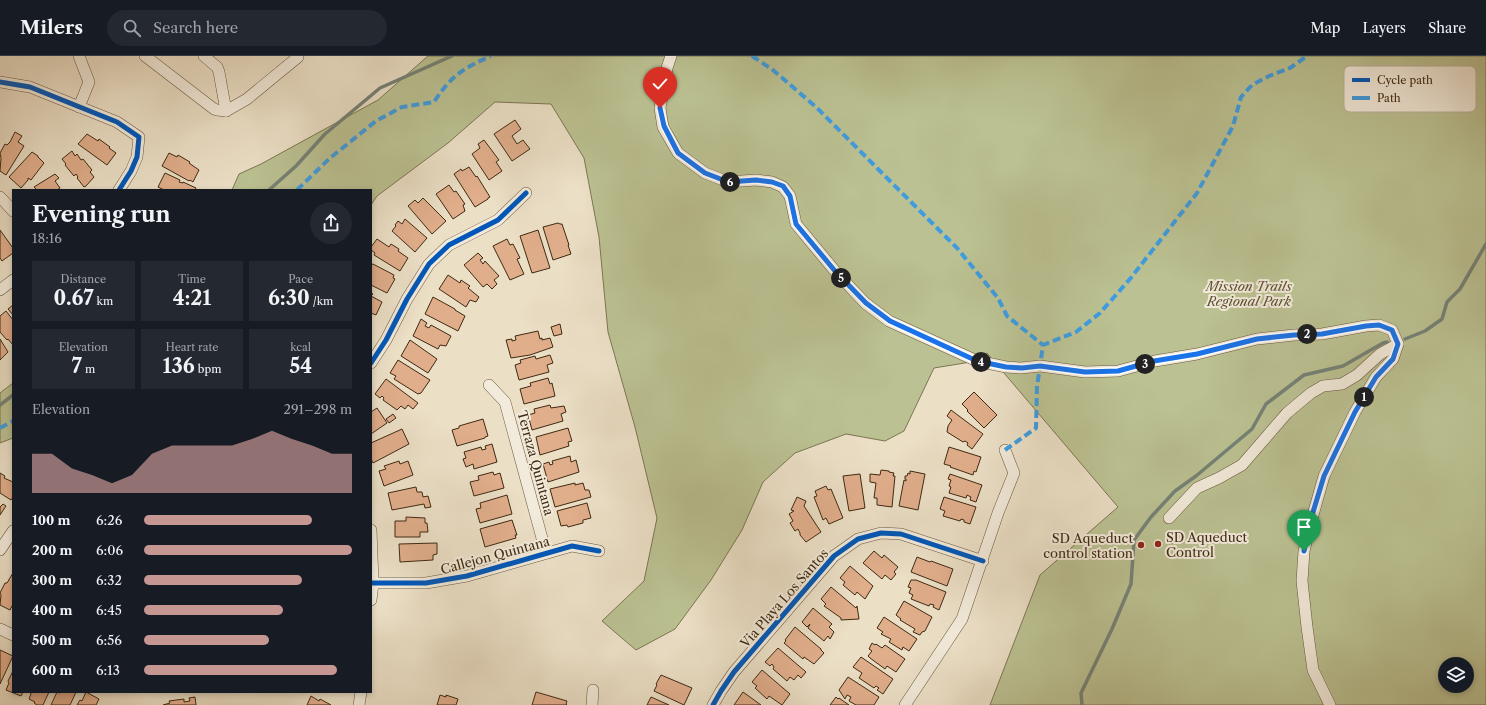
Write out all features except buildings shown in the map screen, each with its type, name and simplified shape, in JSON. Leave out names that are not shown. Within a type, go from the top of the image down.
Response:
[{"type":"street","points":[[79,107],[89,82],[80,56]]},
{"type":"street","points":[[145,56],[214,109],[226,111],[247,99],[298,57]]},
{"type":"street","points":[[204,56],[217,67],[219,72],[226,111]]},
{"type":"street","points":[[671,56],[667,68],[660,108],[664,126],[678,153],[705,173],[728,182],[756,180],[772,182],[783,186],[790,196],[796,224],[835,271],[866,303],[890,321],[977,361],[1006,367],[1022,368],[1040,366],[1085,372],[1118,371],[1154,361],[1197,354],[1257,339],[1322,334],[1379,325],[1392,330],[1398,344],[1393,359],[1376,377],[1355,412],[1324,476],[1310,522],[1304,551],[1302,581],[1306,627],[1313,670],[1330,705]]},
{"type":"street","points":[[0,82],[30,87],[117,122],[139,137],[137,157],[131,172],[120,189]]},
{"type":"street","points":[[372,361],[386,340],[407,299],[429,264],[449,245],[498,220],[526,193]]},
{"type":"street","points":[[0,197],[12,210]]},
{"type":"street","points":[[0,290],[12,281]]},
{"type":"street","points":[[1169,518],[1197,488],[1219,478],[1242,464],[1287,413],[1310,393],[1323,386],[1342,384],[1357,375],[1380,354],[1398,344]]},
{"type":"street","name":"Terraza Quintana","points":[[489,386],[504,402],[546,553]]},
{"type":"street","points":[[905,705],[962,618],[983,561],[998,513],[1014,473],[1005,450]]},
{"type":"street","points":[[0,550],[12,532]]},
{"type":"street","name":"Via Playa Los Santos","points":[[713,705],[734,672],[834,556],[858,539],[881,533],[901,534],[983,561]]},
{"type":"street","name":"Callejon Quintana","points":[[373,584],[426,583],[467,576],[572,546],[599,551]]},
{"type":"street","points":[[372,557],[372,592]]},
{"type":"street","points":[[0,629],[12,635]]},
{"type":"street","points":[[592,705],[593,690]]},
{"type":"street","points":[[359,705],[361,693]]},
{"type":"green space","name":"Mission Trails Regional Park","points":[[428,56],[1486,56],[1486,705],[990,705],[1040,575],[1118,507],[987,353],[977,361],[934,368],[904,431],[885,441],[846,434],[795,453],[763,482],[742,530],[711,580],[675,629],[636,650],[602,621],[644,581],[657,518],[635,427],[608,332],[599,237],[584,158],[551,104],[495,102],[448,143],[377,196],[372,204],[372,189],[232,189],[239,174],[261,164],[378,100]]},
{"type":"green space","points":[[12,384],[12,438],[0,443],[0,393]]},
{"type":"waterway","points":[[270,189],[296,166],[325,134],[380,88],[452,56]]},
{"type":"waterway","points":[[1405,339],[1425,331],[1442,319],[1447,302],[1460,289],[1486,244]]},
{"type":"waterway","points":[[1082,705],[1081,693],[1112,629],[1131,584],[1134,540],[1151,517],[1175,491],[1196,476],[1252,429],[1266,404],[1304,375],[1343,366],[1387,342]]},
{"type":"waterway","points":[[0,405],[12,396]]},
{"type":"marked path","points":[[298,189],[330,158],[376,121],[402,107],[434,102],[440,93],[458,74],[491,56]]},
{"type":"marked path","points":[[752,56],[773,70],[816,107],[957,248],[998,298],[1007,316],[1043,345]]},
{"type":"marked path","points":[[1005,450],[1036,428],[1037,387],[1043,345],[1076,332],[1100,313],[1130,279],[1197,193],[1233,126],[1241,97],[1252,85],[1269,76],[1290,68],[1307,56]]},
{"type":"marked path","points":[[0,428],[12,422]]},
{"type":"cycle path","points":[[0,82],[30,87],[117,122],[139,137],[137,157],[131,171],[120,189]]},
{"type":"cycle path","points":[[372,361],[386,340],[407,299],[429,264],[449,245],[498,220],[526,193]]},
{"type":"cycle path","points":[[713,705],[734,672],[834,556],[858,539],[881,533],[901,534],[983,561]]},
{"type":"cycle path","points":[[373,583],[426,583],[467,576],[572,546],[599,551]]},
{"type":"place","name":"SD Aqueduct Control","points":[[1158,544]]},
{"type":"place","name":"SD Aqueduct control station","points":[[1141,545]]},
{"type":"route","points":[[660,108],[664,126],[678,153],[705,173],[728,182],[756,180],[772,182],[783,186],[790,196],[796,224],[835,271],[866,303],[890,321],[977,361],[1006,367],[1022,368],[1040,366],[1085,372],[1118,371],[1154,361],[1197,354],[1257,339],[1322,334],[1379,325],[1392,330],[1398,344],[1393,359],[1376,377],[1355,412],[1324,476],[1310,522],[1304,551]]}]
